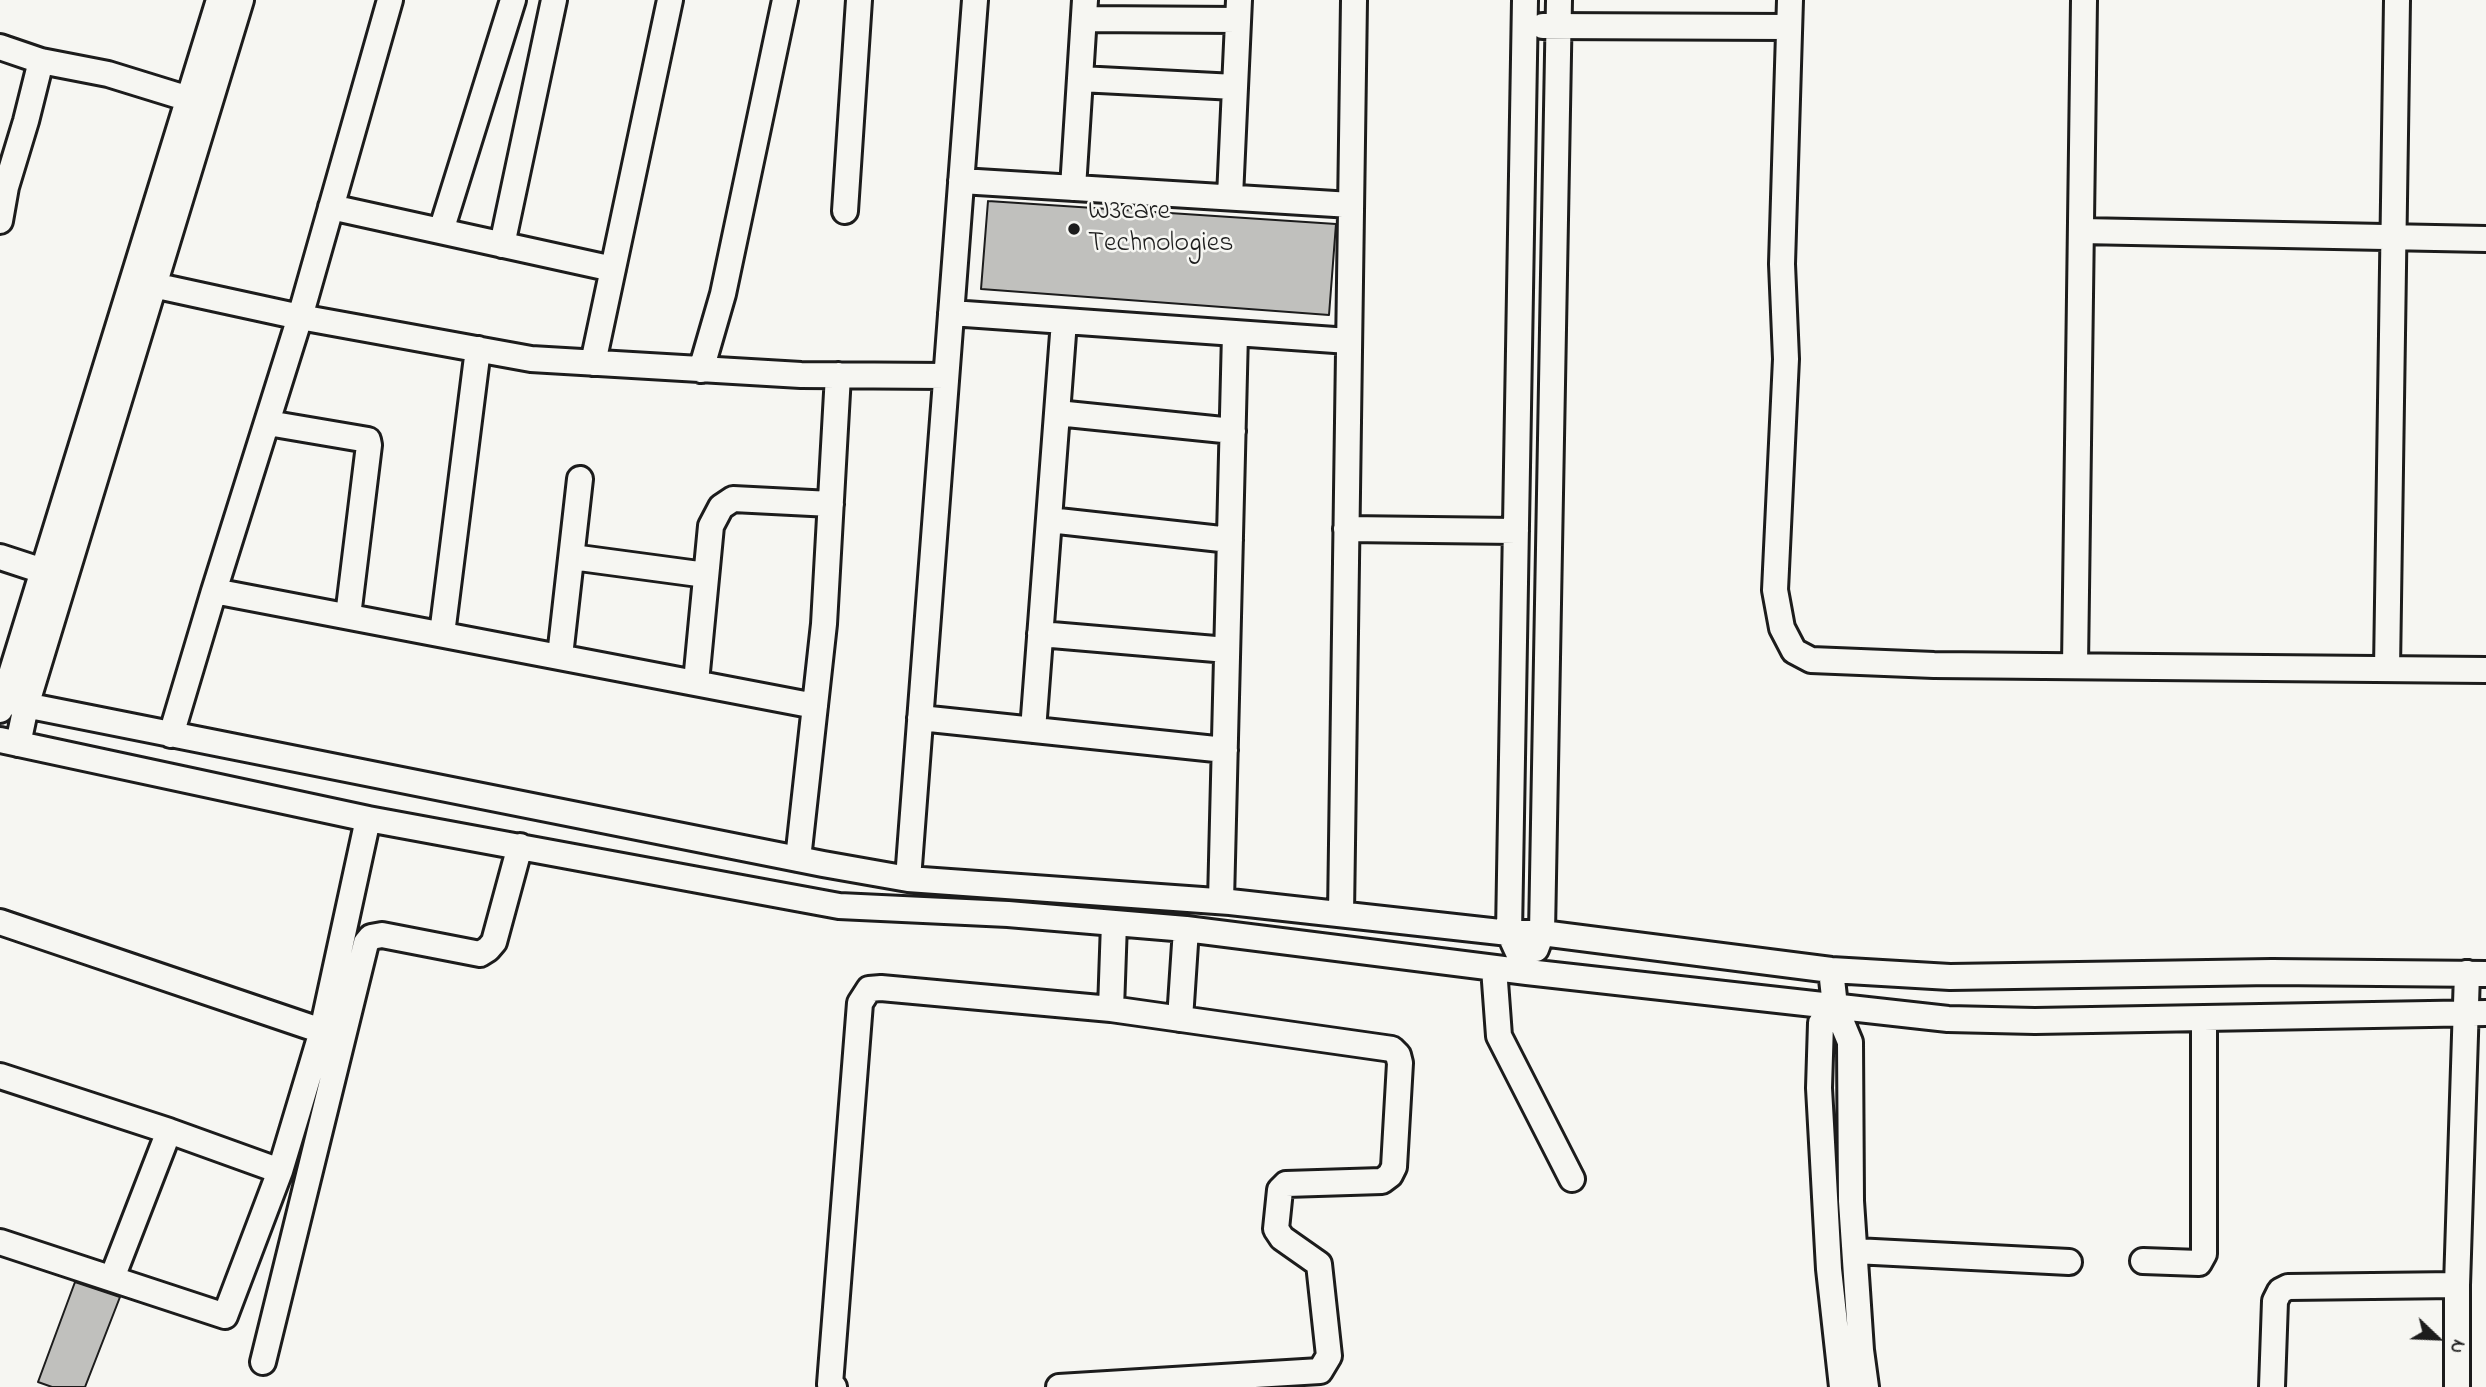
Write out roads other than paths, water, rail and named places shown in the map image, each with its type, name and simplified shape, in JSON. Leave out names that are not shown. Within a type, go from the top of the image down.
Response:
[{"type":"street","points":[[219,0],[43,571],[7,704],[9,742],[368,819],[839,906],[1008,914],[1186,929],[1527,972],[1948,1019],[2035,1021],[2476,1013]]},
{"type":"street","points":[[7,704],[153,285],[241,0]]},
{"type":"street","points":[[171,735],[300,317],[390,0]]},
{"type":"street","points":[[441,231],[513,0]]},
{"type":"street","points":[[502,245],[554,0]]},
{"type":"street","points":[[593,363],[670,0]]},
{"type":"street","points":[[701,370],[723,294],[785,0]]},
{"type":"street","points":[[845,211],[859,0]]},
{"type":"street","points":[[908,879],[975,0]]},
{"type":"street","points":[[1341,914],[1354,0]]},
{"type":"street","points":[[1525,0],[1509,933],[1527,972]]},
{"type":"street","points":[[1527,972],[1542,933],[1559,0]]},
{"type":"street","points":[[1790,0],[1782,264],[1786,359],[1775,590],[1782,628],[1794,651],[1811,660],[1934,664],[2486,670]]},
{"type":"street","points":[[2075,666],[2084,0]]},
{"type":"street","points":[[2387,669],[2397,0]]},
{"type":"street","points":[[1073,188],[1084,9],[1238,10],[1230,198]]},
{"type":"street","points":[[1525,27],[1788,27]]},
{"type":"street","points":[[0,47],[40,61],[108,74],[189,99]]},
{"type":"street","points":[[1,210],[40,61]]},
{"type":"street","points":[[1080,79],[1235,87]]},
{"type":"street","points":[[961,181],[1351,205]]},
{"type":"street","points":[[331,207],[613,269]]},
{"type":"street","points":[[2081,231],[2486,239]]},
{"type":"street","points":[[153,285],[300,317],[531,359],[701,370],[946,376]]},
{"type":"street","points":[[951,313],[1349,341]]},
{"type":"street","points":[[1033,730],[1064,321]]},
{"type":"street","points":[[1221,901],[1235,333]]},
{"type":"street","points":[[442,634],[478,349]]},
{"type":"street","points":[[797,859],[824,624],[838,375]]},
{"type":"street","points":[[1057,413],[1233,431]]},
{"type":"street","points":[[268,423],[368,440],[348,616]]},
{"type":"street","points":[[560,656],[580,479]]},
{"type":"street","points":[[696,682],[711,526],[721,507],[733,499],[831,504]]},
{"type":"street","points":[[1049,520],[1230,540]]},
{"type":"street","points":[[1346,529],[1516,531]]},
{"type":"street","points":[[0,557],[43,571]]},
{"type":"street","points":[[572,557],[706,575]]},
{"type":"street","points":[[214,591],[815,706]]},
{"type":"street","points":[[1040,634],[1227,650]]},
{"type":"street","points":[[7,704],[908,879],[1221,901],[1509,933],[1542,933],[1830,971],[1950,976],[2272,972],[2477,973],[2457,1285],[2457,1387]]},
{"type":"street","points":[[920,718],[1224,750]]},
{"type":"street","points":[[0,1242],[225,1316],[280,1171],[322,1031],[368,819]]},
{"type":"street","points":[[263,1362],[366,943],[371,937],[382,935],[480,954],[488,949],[494,942],[520,846]]},
{"type":"street","points":[[0,922],[322,1031]]},
{"type":"street","points":[[1111,1009],[1114,923]]},
{"type":"street","points":[[1180,1019],[1186,929]]},
{"type":"street","points":[[1494,968],[1499,1036],[1572,1179]]},
{"type":"street","points":[[1830,971],[1835,1006],[1850,1042],[1851,1201],[1866,1387]]},
{"type":"street","points":[[834,1387],[831,1384],[860,1003],[869,989],[1111,1009],[1392,1049],[1398,1055],[1394,1167],[1390,1175],[1382,1181],[1286,1184],[1280,1190],[1276,1229],[1282,1238],[1319,1264],[1329,1356],[1320,1371],[1059,1387]]},
{"type":"street","points":[[1835,1006],[1821,1023],[1819,1088],[1829,1269],[1842,1387]]},
{"type":"street","points":[[2143,1261],[2199,1263],[2204,1254],[2204,1018]]},
{"type":"street","points":[[0,1076],[169,1131],[280,1171]]},
{"type":"street","points":[[112,1278],[169,1131]]},
{"type":"street","points":[[1855,1251],[2069,1262]]},
{"type":"street","points":[[2272,1387],[2275,1301],[2280,1291],[2288,1287],[2457,1285]]},
{"type":"place","name":"W3care Technologies","points":[[1074,229]]}]
